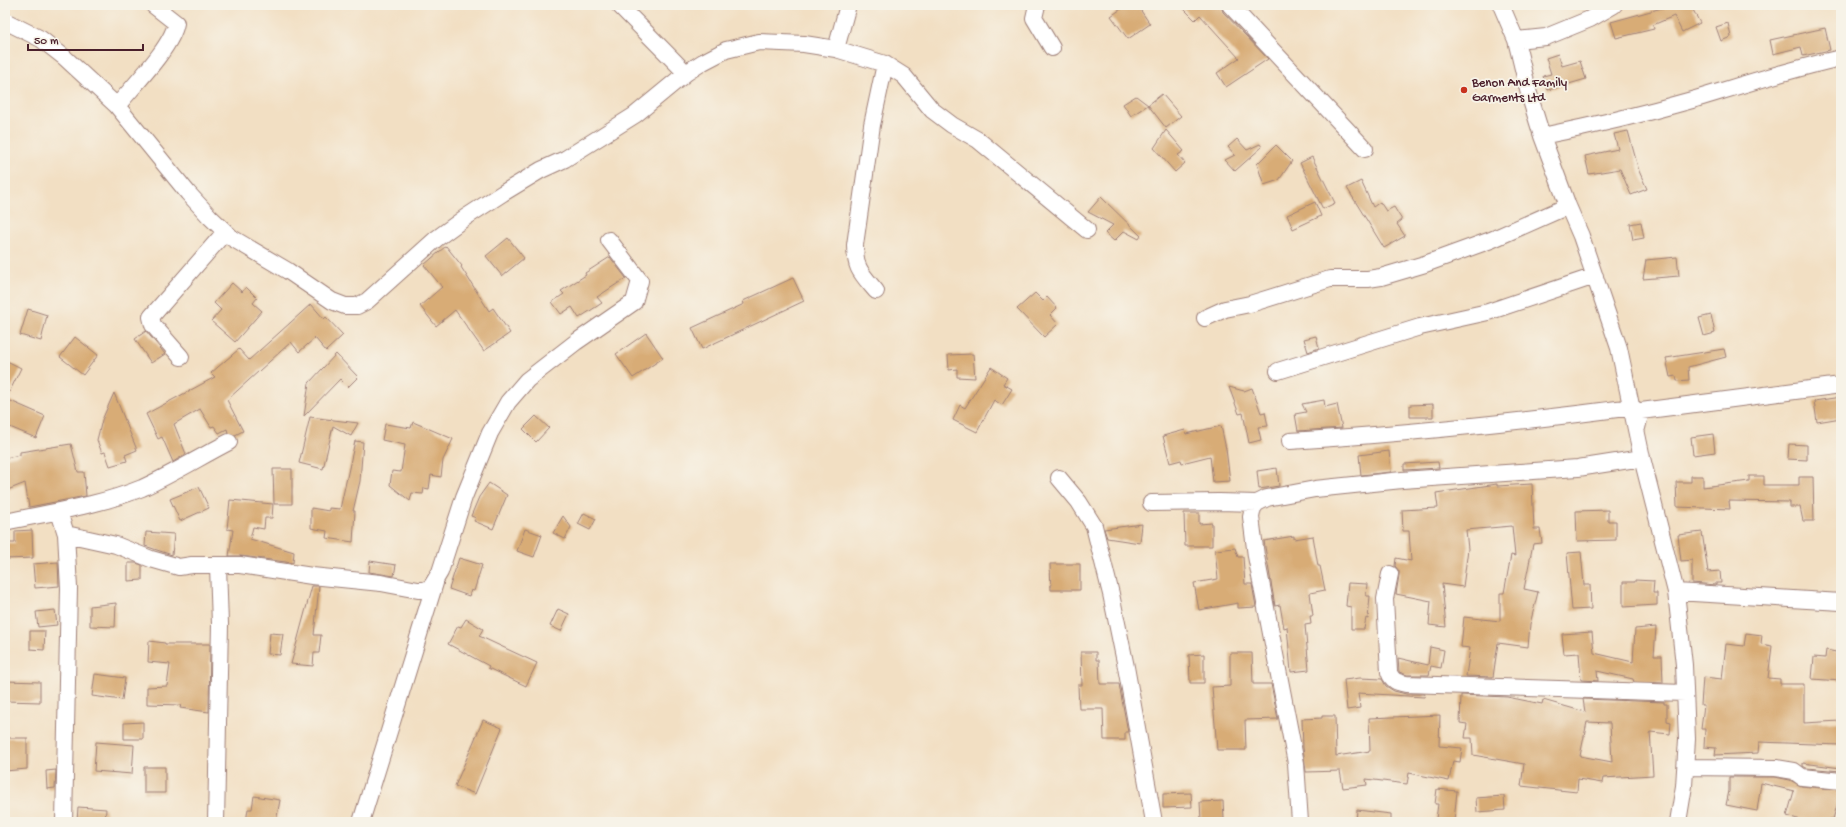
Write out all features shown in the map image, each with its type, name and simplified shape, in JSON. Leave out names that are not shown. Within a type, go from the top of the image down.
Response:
[{"type":"street","points":[[117,106],[160,54],[175,30],[176,23],[153,5]]},
{"type":"street","points":[[619,5],[686,73]]},
{"type":"street","points":[[836,49],[848,5]]},
{"type":"street","points":[[1037,5],[1034,18],[1052,48]]},
{"type":"street","points":[[1230,5],[1296,74],[1365,150]]},
{"type":"street","points":[[1501,5],[1516,40],[1529,94],[1542,136],[1568,206],[1581,236],[1619,348],[1633,407],[1642,458],[1676,592],[1685,693],[1687,740],[1686,767],[1678,822]]},
{"type":"street","points":[[1516,40],[1546,37],[1590,19],[1614,5]]},
{"type":"street","points":[[5,21],[41,39],[64,57],[117,106],[188,193],[232,238],[288,271],[332,300],[345,306],[357,306],[367,301],[436,239],[466,217],[541,170],[565,159],[635,116],[686,73],[726,50],[759,42],[804,44],[836,49],[885,64],[904,76],[932,110],[952,125],[978,140],[1087,230]]},
{"type":"street","points":[[1542,136],[1598,125],[1648,112],[1813,64],[1841,58]]},
{"type":"street","points":[[876,291],[858,270],[855,258],[855,245],[872,125],[885,64]]},
{"type":"street","points":[[1205,318],[1225,309],[1250,304],[1330,279],[1368,279],[1381,277],[1425,264],[1490,240],[1568,206]]},
{"type":"street","points":[[182,357],[153,325],[151,317],[225,232]]},
{"type":"street","points":[[361,822],[435,583],[440,572],[464,497],[490,434],[508,402],[527,380],[576,342],[634,302],[638,293],[640,281],[609,240]]},
{"type":"street","points":[[1278,371],[1420,327],[1488,312],[1595,276]]},
{"type":"street","points":[[1637,429],[1641,411],[1841,385]]},
{"type":"street","points":[[1290,441],[1389,435],[1514,422],[1633,407]]},
{"type":"street","points":[[5,522],[59,512],[103,501],[142,488],[229,442]]},
{"type":"street","points":[[1300,822],[1296,763],[1256,556],[1251,517],[1253,508],[1257,503],[1267,498],[1315,489],[1402,480],[1578,468],[1642,458]]},
{"type":"street","points":[[1059,478],[1079,502],[1094,526],[1111,594],[1126,667],[1154,822]]},
{"type":"street","points":[[1151,503],[1257,503]]},
{"type":"street","points":[[59,512],[66,534],[69,588],[64,822]]},
{"type":"street","points":[[66,534],[116,545],[151,559],[179,567],[192,565],[240,565],[312,576],[381,583],[418,590],[425,590],[435,583]]},
{"type":"street","points":[[216,822],[220,624],[218,566]]},
{"type":"street","points":[[1390,574],[1385,599],[1389,672],[1391,677],[1396,682],[1406,684],[1510,688],[1685,693]]},
{"type":"street","points":[[1676,592],[1841,602]]},
{"type":"street","points":[[1686,767],[1776,768],[1794,772],[1802,777],[1841,781]]},
{"type":"building","points":[[1127,5],[1137,5],[1150,24],[1128,39],[1111,16]]},
{"type":"building","points":[[1180,5],[1221,5],[1223,12],[1268,59],[1226,87],[1217,73],[1239,58],[1200,15],[1195,20]]},
{"type":"building","points":[[1669,5],[1693,5],[1694,7],[1692,8],[1700,23],[1682,32],[1674,16],[1653,25],[1654,29],[1616,38],[1611,22]]},
{"type":"building","points":[[1728,23],[1731,37],[1721,41],[1716,27]]},
{"type":"building","points":[[1825,28],[1830,50],[1803,56],[1801,47],[1773,54],[1770,40]]},
{"type":"building","points":[[1558,54],[1562,66],[1580,61],[1586,79],[1548,90],[1543,76],[1551,74],[1546,58]]},
{"type":"building","points":[[1162,94],[1181,116],[1166,128],[1148,105]]},
{"type":"building","points":[[1136,96],[1148,105],[1131,116],[1123,104]]},
{"type":"building","points":[[1166,130],[1184,151],[1178,155],[1185,163],[1175,172],[1154,148]]},
{"type":"building","points":[[1628,131],[1639,171],[1647,189],[1631,195],[1620,169],[1589,174],[1585,156],[1618,149],[1614,134]]},
{"type":"building","points":[[1237,139],[1247,150],[1260,144],[1262,147],[1235,171],[1225,160],[1235,155],[1228,147]]},
{"type":"building","points":[[1276,145],[1292,161],[1279,180],[1264,185],[1257,164]]},
{"type":"building","points":[[1312,157],[1335,203],[1323,209],[1300,163]]},
{"type":"building","points":[[1361,181],[1373,207],[1380,202],[1386,211],[1394,207],[1402,220],[1397,224],[1405,236],[1384,248],[1347,188]]},
{"type":"building","points":[[1101,197],[1141,236],[1139,239],[1124,231],[1114,241],[1105,233],[1113,225],[1088,212]]},
{"type":"building","points":[[1315,202],[1321,216],[1293,229],[1287,215]]},
{"type":"building","points":[[1641,222],[1644,238],[1633,240],[1630,224]]},
{"type":"building","points":[[508,238],[524,258],[502,276],[486,256]]},
{"type":"building","points":[[446,246],[462,266],[461,267],[489,311],[493,308],[510,333],[484,351],[455,310],[436,326],[420,306],[442,287],[424,265]]},
{"type":"building","points":[[610,257],[626,278],[597,297],[602,303],[579,318],[572,307],[561,314],[552,302],[564,294],[561,291]]},
{"type":"building","points":[[1677,257],[1679,276],[1643,279],[1646,260]]},
{"type":"building","points":[[793,278],[804,301],[702,349],[692,328],[744,304],[743,301]]},
{"type":"building","points":[[232,283],[242,292],[246,287],[257,298],[253,303],[262,311],[235,342],[211,321],[221,310],[214,303]]},
{"type":"building","points":[[1035,293],[1043,301],[1047,297],[1057,308],[1050,315],[1058,324],[1044,337],[1017,309]]},
{"type":"building","points":[[311,304],[324,319],[326,317],[343,335],[326,351],[315,338],[299,352],[291,342],[227,400],[243,431],[235,435],[228,433],[227,429],[219,433],[214,426],[211,427],[200,409],[174,424],[186,454],[173,462],[162,437],[158,439],[146,414],[215,377],[211,373],[239,349],[249,360]]},
{"type":"building","points":[[28,309],[47,315],[41,341],[20,335]]},
{"type":"building","points":[[1711,315],[1715,333],[1704,336],[1699,318]]},
{"type":"building","points":[[146,331],[165,354],[151,363],[135,339]]},
{"type":"building","points":[[646,333],[663,358],[633,378],[616,354]]},
{"type":"building","points":[[1316,336],[1319,348],[1308,352],[1304,339]]},
{"type":"building","points":[[75,337],[98,355],[83,375],[60,357]]},
{"type":"building","points":[[1724,349],[1726,357],[1688,367],[1689,380],[1677,381],[1676,376],[1670,377],[1666,358]]},
{"type":"building","points":[[336,354],[358,377],[348,387],[340,379],[304,416],[309,383]]},
{"type":"building","points":[[973,354],[975,378],[957,377],[957,369],[949,370],[948,355]]},
{"type":"building","points":[[5,360],[21,368],[6,399],[45,416],[36,438],[5,425]]},
{"type":"building","points":[[991,367],[1007,378],[1003,384],[1012,389],[1002,405],[994,400],[977,432],[953,420],[960,405],[965,408]]},
{"type":"building","points":[[1229,387],[1244,391],[1252,388],[1261,413],[1265,412],[1268,426],[1258,427],[1261,440],[1249,443],[1243,413],[1239,414]]},
{"type":"building","points":[[114,393],[137,450],[125,455],[127,461],[110,466],[105,452],[102,453],[97,440],[102,420]]},
{"type":"building","points":[[1841,397],[1841,418],[1817,422],[1814,401]]},
{"type":"building","points":[[1324,400],[1325,407],[1337,404],[1342,428],[1298,431],[1295,414],[1306,412],[1302,404]]},
{"type":"building","points":[[1433,404],[1433,417],[1410,417],[1410,405]]},
{"type":"building","points":[[536,416],[549,428],[536,442],[523,429]]},
{"type":"building","points":[[310,417],[358,423],[351,436],[333,426],[323,469],[299,463]]},
{"type":"building","points":[[413,422],[453,439],[443,460],[441,477],[431,475],[429,489],[424,488],[423,494],[412,493],[410,501],[390,485],[392,471],[401,472],[405,445],[382,440],[385,424],[411,428]]},
{"type":"building","points":[[1221,426],[1226,449],[1230,481],[1213,482],[1210,456],[1182,463],[1181,460],[1170,463],[1163,436],[1185,430],[1186,434]]},
{"type":"building","points":[[1713,434],[1715,452],[1693,455],[1691,437]]},
{"type":"building","points":[[355,441],[363,442],[360,481],[353,511],[355,511],[353,542],[326,538],[327,531],[311,528],[311,508],[329,511],[329,508],[340,509]]},
{"type":"building","points":[[71,444],[78,472],[84,472],[86,496],[29,507],[25,483],[5,491],[5,458],[20,455],[20,452]]},
{"type":"building","points":[[1789,444],[1807,445],[1807,460],[1788,459]]},
{"type":"building","points":[[1389,451],[1391,472],[1361,475],[1359,455]]},
{"type":"building","points":[[1438,462],[1439,468],[1404,470],[1404,464]]},
{"type":"building","points":[[1277,468],[1279,486],[1259,489],[1257,471]]},
{"type":"building","points":[[273,469],[292,469],[292,504],[274,504]]},
{"type":"building","points":[[1691,476],[1703,476],[1703,487],[1749,481],[1749,476],[1764,476],[1764,485],[1799,485],[1799,477],[1813,477],[1814,521],[1803,521],[1800,507],[1790,507],[1790,502],[1729,501],[1730,509],[1677,507],[1676,482],[1691,482]]},
{"type":"building","points":[[489,483],[507,495],[493,529],[474,521],[476,518],[471,516],[479,497]]},
{"type":"building","points":[[1497,484],[1497,486],[1532,484],[1534,529],[1540,529],[1542,543],[1533,544],[1524,589],[1538,592],[1530,624],[1528,647],[1498,643],[1493,677],[1466,676],[1470,648],[1461,647],[1464,617],[1500,621],[1500,593],[1504,593],[1511,555],[1515,556],[1512,526],[1466,530],[1468,549],[1463,587],[1442,584],[1446,627],[1429,625],[1431,601],[1396,594],[1399,571],[1395,566],[1396,558],[1411,561],[1409,531],[1403,531],[1402,510],[1438,508],[1436,493]]},
{"type":"building","points":[[199,487],[209,508],[180,521],[170,499]]},
{"type":"building","points":[[230,500],[273,504],[272,518],[265,518],[264,529],[253,527],[250,539],[294,552],[293,563],[241,556],[229,556],[233,530],[227,529]]},
{"type":"building","points":[[1608,510],[1608,521],[1616,521],[1616,540],[1577,541],[1576,511]]},
{"type":"building","points":[[584,513],[596,519],[590,530],[578,524]]},
{"type":"building","points":[[1184,513],[1199,513],[1199,524],[1212,523],[1212,546],[1185,546]]},
{"type":"building","points":[[563,516],[571,527],[565,539],[553,533]]},
{"type":"building","points":[[1142,524],[1140,543],[1107,538],[1104,529]]},
{"type":"building","points":[[525,529],[542,535],[534,557],[517,551]]},
{"type":"building","points":[[32,530],[33,558],[5,559],[5,543],[15,543],[15,531]]},
{"type":"building","points":[[146,532],[174,534],[172,555],[145,546]]},
{"type":"building","points":[[1702,532],[1708,572],[1720,571],[1721,583],[1716,583],[1716,585],[1692,583],[1692,560],[1681,561],[1678,535]]},
{"type":"building","points":[[1294,536],[1294,539],[1313,536],[1318,566],[1320,566],[1325,590],[1310,593],[1313,616],[1310,616],[1311,624],[1305,625],[1309,670],[1291,672],[1287,627],[1284,628],[1280,605],[1275,606],[1264,541]]},
{"type":"building","points":[[1235,548],[1238,557],[1243,557],[1245,584],[1252,584],[1256,607],[1238,608],[1238,603],[1199,610],[1194,583],[1218,579],[1215,550]]},
{"type":"building","points":[[1581,552],[1584,585],[1590,585],[1591,609],[1572,610],[1567,553]]},
{"type":"building","points":[[459,558],[482,565],[474,591],[471,590],[469,596],[449,589]]},
{"type":"building","points":[[370,561],[396,565],[394,576],[369,572]]},
{"type":"building","points":[[58,562],[59,586],[35,588],[33,564]]},
{"type":"building","points":[[128,563],[142,565],[142,580],[128,581]]},
{"type":"building","points":[[1050,564],[1080,564],[1080,590],[1051,590]]},
{"type":"building","points":[[1635,580],[1654,581],[1653,593],[1657,593],[1657,605],[1623,607],[1623,582],[1635,582]]},
{"type":"building","points":[[1348,583],[1367,584],[1366,596],[1370,596],[1368,619],[1366,618],[1364,629],[1351,629],[1351,607],[1346,606]]},
{"type":"building","points":[[312,586],[319,586],[314,635],[321,635],[319,653],[314,653],[313,666],[291,664]]},
{"type":"building","points":[[116,603],[115,627],[90,626],[90,606]]},
{"type":"building","points":[[558,609],[569,614],[561,631],[550,626]]},
{"type":"building","points":[[55,610],[57,625],[38,627],[36,612]]},
{"type":"building","points":[[466,619],[483,629],[479,636],[537,663],[526,686],[488,668],[489,666],[448,644],[458,626],[461,627]]},
{"type":"building","points":[[1656,627],[1654,656],[1662,656],[1663,683],[1634,682],[1633,679],[1597,671],[1598,681],[1581,680],[1579,653],[1564,654],[1562,634],[1592,632],[1594,653],[1633,662],[1635,629]]},
{"type":"building","points":[[30,631],[45,631],[44,650],[30,649]]},
{"type":"building","points":[[270,633],[283,634],[280,655],[268,654]]},
{"type":"building","points":[[1746,633],[1762,635],[1761,644],[1772,646],[1768,678],[1780,679],[1780,684],[1804,684],[1804,723],[1840,721],[1840,745],[1759,742],[1758,753],[1715,755],[1716,748],[1704,747],[1705,729],[1701,729],[1704,705],[1701,705],[1703,677],[1722,679],[1726,644],[1744,646]]},
{"type":"building","points":[[149,641],[165,644],[210,644],[209,712],[180,708],[181,705],[147,704],[147,687],[167,686],[170,664],[148,662]]},
{"type":"building","points":[[1430,647],[1444,650],[1441,668],[1431,666],[1429,675],[1407,675],[1399,672],[1398,658],[1428,665]]},
{"type":"building","points":[[1826,650],[1841,653],[1841,681],[1812,679],[1814,657],[1825,658]]},
{"type":"building","points":[[1081,652],[1096,652],[1096,660],[1099,660],[1100,684],[1119,684],[1128,732],[1125,732],[1125,740],[1104,740],[1103,709],[1079,709],[1078,685],[1082,685]]},
{"type":"building","points":[[1230,653],[1252,653],[1253,684],[1271,684],[1278,719],[1245,720],[1246,750],[1217,750],[1212,687],[1230,686]]},
{"type":"building","points":[[1204,654],[1204,683],[1190,683],[1189,655]]},
{"type":"building","points":[[95,674],[125,678],[122,700],[92,696]]},
{"type":"building","points":[[1360,678],[1382,679],[1386,686],[1394,691],[1406,694],[1425,694],[1424,697],[1358,693],[1360,708],[1347,710],[1344,680]]},
{"type":"building","points":[[5,681],[40,682],[40,702],[5,701]]},
{"type":"building","points":[[1461,695],[1507,697],[1542,704],[1543,700],[1585,712],[1583,699],[1664,702],[1664,704],[1667,704],[1667,721],[1671,722],[1670,734],[1650,732],[1653,775],[1603,778],[1602,783],[1578,779],[1577,792],[1521,786],[1524,764],[1473,755],[1472,738],[1465,738],[1467,724],[1460,723]],"holes":[[[1587,722],[1610,723],[1612,762],[1580,756]]]},
{"type":"building","points":[[1440,715],[1439,746],[1462,748],[1460,762],[1453,761],[1449,781],[1409,773],[1407,784],[1366,779],[1367,785],[1343,788],[1340,771],[1306,772],[1302,719],[1335,716],[1336,756],[1370,751],[1369,718]]},
{"type":"building","points":[[483,720],[502,728],[475,794],[455,786]]},
{"type":"building","points":[[143,722],[143,739],[124,739],[124,723]]},
{"type":"building","points":[[5,738],[27,738],[27,769],[5,771]]},
{"type":"building","points":[[96,742],[134,745],[132,774],[94,771]]},
{"type":"building","points":[[1803,763],[1841,768],[1841,771],[1806,768],[1803,766]]},
{"type":"building","points":[[144,767],[165,767],[165,793],[144,793]]},
{"type":"building","points":[[56,770],[55,788],[47,789],[46,771]]},
{"type":"building","points":[[1729,777],[1775,777],[1790,780],[1801,786],[1841,790],[1841,800],[1839,799],[1833,819],[1830,819],[1829,822],[1808,822],[1787,816],[1794,791],[1761,783],[1757,811],[1726,805],[1729,791]]},
{"type":"building","points":[[1437,789],[1457,791],[1454,821],[1436,819],[1438,804],[1435,804]]},
{"type":"building","points":[[1191,793],[1192,807],[1163,808],[1163,794]]},
{"type":"building","points":[[254,796],[280,800],[276,822],[246,822],[248,809],[252,809]]},
{"type":"building","points":[[1504,796],[1505,810],[1477,812],[1476,798]]},
{"type":"building","points":[[1223,801],[1224,819],[1201,820],[1200,802]]},
{"type":"building","points":[[78,807],[106,809],[105,822],[77,822]]},
{"type":"building","points":[[1357,810],[1391,814],[1391,822],[1356,822]]},
{"type":"place","name":"Benon And Family Garments Ltd","points":[[1464,90]]}]
